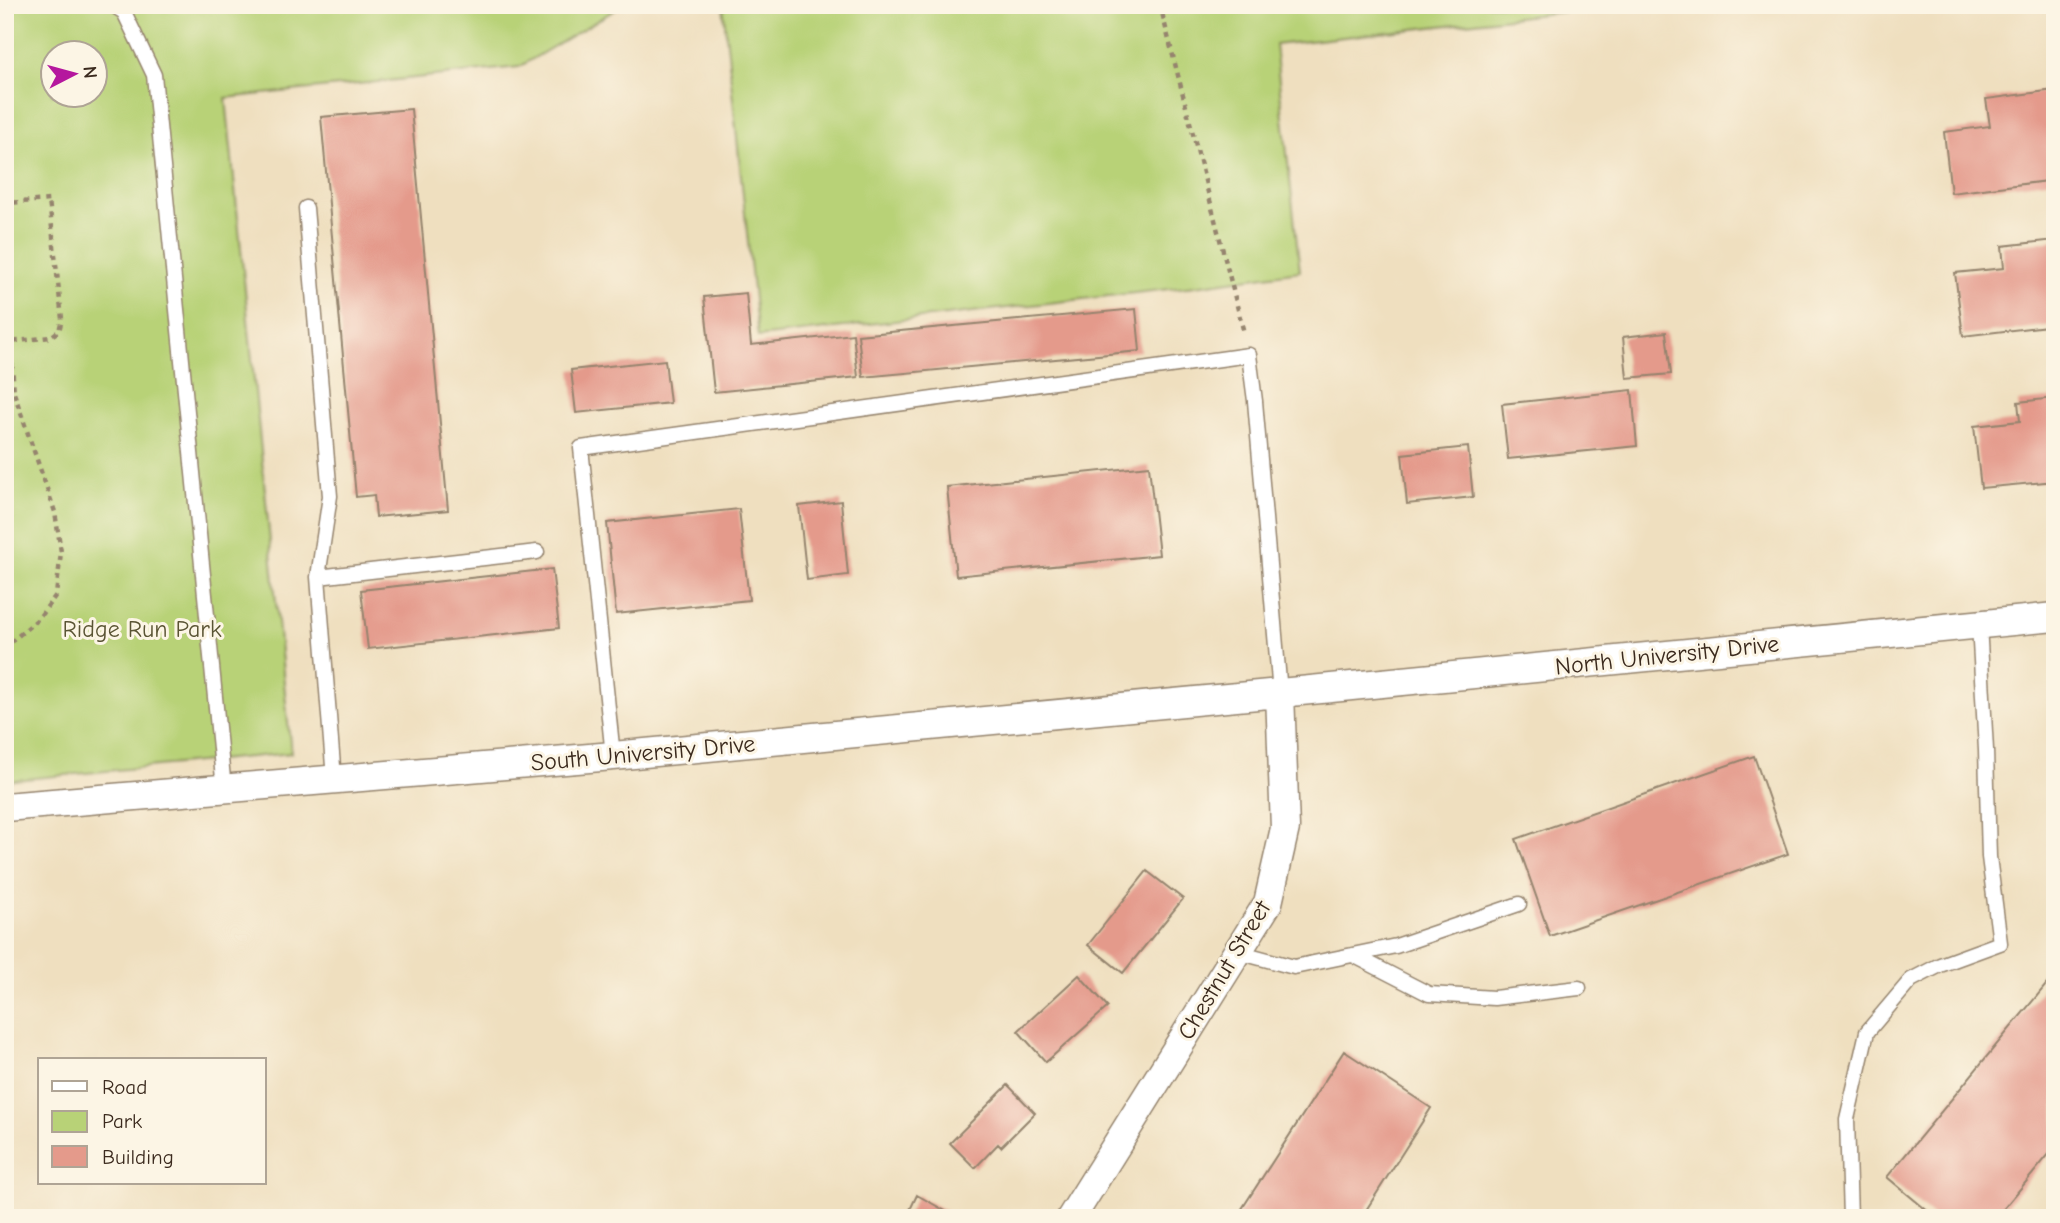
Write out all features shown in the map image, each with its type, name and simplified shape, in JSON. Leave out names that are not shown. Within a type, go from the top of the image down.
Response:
[{"type":"street","name":"North University Drive","points":[[1280,694],[2055,617]]},
{"type":"street","name":"South University Drive","points":[[5,807],[613,756],[1280,694]]},
{"type":"street","name":"Chestnut Street","points":[[1071,1218],[1268,903],[1285,828],[1280,694]]},
{"type":"lane","points":[[113,5],[124,12],[154,75],[224,789]]},
{"type":"lane","points":[[306,208],[330,496],[318,577],[334,779]]},
{"type":"lane","points":[[613,756],[581,448],[1249,355],[1280,694]]},
{"type":"lane","points":[[318,577],[537,552]]},
{"type":"lane","points":[[1850,1218],[1847,1119],[1867,1032],[1911,980],[1940,965],[2000,943],[1989,857],[1979,624]]},
{"type":"lane","points":[[1238,952],[1294,967],[1396,946],[1519,904]]},
{"type":"lane","points":[[1353,955],[1429,994],[1494,998],[1579,988]]},
{"type":"path","points":[[1160,5],[1249,355]]},
{"type":"path","points":[[5,200],[15,204],[49,200],[61,318],[59,331],[50,337],[10,342]]},
{"type":"path","points":[[5,314],[10,342],[13,393],[55,512],[61,552],[56,595],[38,619],[5,647]]},
{"type":"green space","name":"Ridge Run Park","points":[[5,5],[623,5],[519,67],[226,98],[291,753],[5,781]]},
{"type":"green space","points":[[723,5],[1622,5],[1275,45],[1300,271],[1195,286],[758,337]]},
{"type":"building","points":[[2055,90],[2055,180],[1951,193],[1944,132],[1990,126],[1986,99]]},
{"type":"building","points":[[411,109],[448,510],[376,517],[374,495],[356,497],[321,117]]},
{"type":"building","points":[[2055,240],[2055,325],[1963,336],[1955,273],[2004,268],[2002,246]]},
{"type":"building","points":[[746,293],[751,345],[853,334],[858,377],[714,392],[704,297]]},
{"type":"building","points":[[1136,309],[1140,351],[863,377],[858,335]]},
{"type":"building","points":[[1666,332],[1671,374],[1627,378],[1623,337]]},
{"type":"building","points":[[665,360],[670,403],[576,413],[571,370]]},
{"type":"building","points":[[1632,390],[1637,446],[1508,459],[1502,404]]},
{"type":"building","points":[[2055,398],[2055,481],[1981,488],[1974,426],[2020,421],[2018,402]]},
{"type":"building","points":[[1468,447],[1473,497],[1407,504],[1402,454]]},
{"type":"building","points":[[1149,466],[1159,555],[956,576],[947,487]]},
{"type":"building","points":[[841,501],[848,575],[807,580],[799,506]]},
{"type":"building","points":[[739,509],[749,600],[616,614],[607,523]]},
{"type":"building","points":[[552,569],[559,628],[368,649],[361,590]]},
{"type":"building","points":[[1754,756],[1788,854],[1550,936],[1516,839]]},
{"type":"building","points":[[1147,871],[1183,899],[1123,973],[1088,945]]},
{"type":"building","points":[[2055,974],[2055,1147],[1996,1218],[1936,1218],[1887,1177]]},
{"type":"building","points":[[1079,975],[1108,1007],[1046,1062],[1018,1031]]},
{"type":"building","points":[[1344,1051],[1431,1108],[1361,1218],[1236,1218]]},
{"type":"building","points":[[1008,1085],[1035,1113],[1001,1147],[998,1144],[975,1168],[950,1143]]},
{"type":"building","points":[[917,1195],[958,1218],[906,1218]]}]
